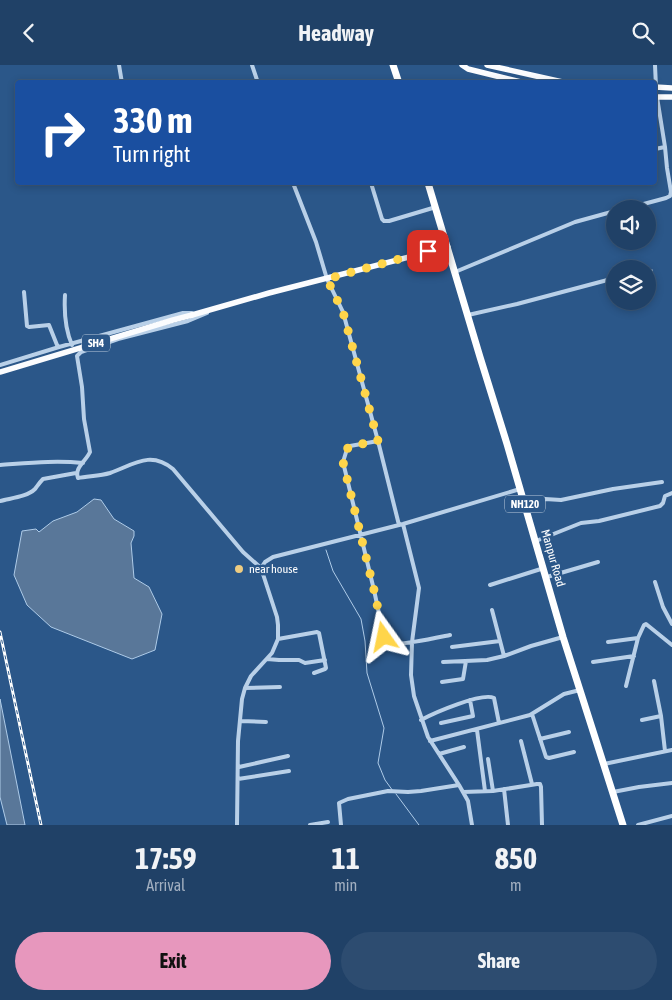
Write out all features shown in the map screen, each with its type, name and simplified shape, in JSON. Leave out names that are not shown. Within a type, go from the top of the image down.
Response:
[{"type":"highway","points":[[393,65],[397,80]]},
{"type":"highway","name":"Manpur Road","points":[[429,185],[547,577],[563,637],[623,825]]},
{"type":"main road","points":[[462,65],[468,69],[514,80]]},
{"type":"main road","points":[[487,65],[553,80]]},
{"type":"main road","points":[[657,87],[672,87]]},
{"type":"main road","points":[[657,97],[672,97]]},
{"type":"main road","name":"SH4","points":[[0,373],[194,314],[448,247]]},
{"type":"street","points":[[119,65],[122,80]]},
{"type":"street","points":[[252,65],[257,80]]},
{"type":"street","points":[[655,65],[655,80]]},
{"type":"street","points":[[656,201],[666,198],[671,194],[657,103]]},
{"type":"street","points":[[657,149],[665,147]]},
{"type":"street","points":[[294,185],[316,242],[327,279],[343,312],[419,588],[412,642],[411,675],[414,696],[430,741],[468,801],[472,825]]},
{"type":"street","points":[[372,185],[382,219],[386,222],[436,207]]},
{"type":"street","points":[[455,272],[574,222],[606,213]]},
{"type":"street","points":[[468,315],[606,280]]},
{"type":"street","points":[[24,292],[27,326],[49,325],[56,345],[59,347]]},
{"type":"street","points":[[0,501],[31,492],[43,479],[76,473],[89,454],[82,387],[77,356],[68,335],[64,315],[64,295]]},
{"type":"street","points":[[77,356],[118,339],[188,321],[210,311]]},
{"type":"street","points":[[0,365],[183,313],[194,314]]},
{"type":"street","points":[[378,441],[350,446],[347,449],[343,462],[386,641],[392,644],[450,635]]},
{"type":"street","points":[[76,473],[78,478],[110,473],[139,461],[151,459],[162,461],[172,469],[243,552],[261,568],[277,617],[278,639],[275,649],[253,672],[242,699],[238,741],[238,825]]},
{"type":"street","points":[[0,465],[49,461],[83,463]]},
{"type":"street","points":[[525,504],[545,499],[558,501],[613,489],[662,482]]},
{"type":"street","points":[[261,568],[265,562],[273,557],[401,525],[520,489]]},
{"type":"street","points":[[536,541],[581,523],[599,521],[660,506],[665,497],[672,493]]},
{"type":"street","points":[[547,577],[598,562]]},
{"type":"street","points":[[490,585],[544,568]]},
{"type":"street","points":[[656,582],[663,607],[672,624]]},
{"type":"street","points":[[492,610],[504,656]]},
{"type":"street","points":[[626,686],[638,638],[644,625],[646,624],[672,645]]},
{"type":"street","points":[[278,639],[319,633],[326,669],[314,673]]},
{"type":"street","points":[[443,662],[487,660],[563,637]]},
{"type":"street","points":[[608,642],[638,638]]},
{"type":"street","points":[[452,647],[500,641]]},
{"type":"street","points":[[593,662],[634,656]]},
{"type":"street","points":[[267,659],[299,660],[304,663],[325,660]]},
{"type":"street","points":[[442,682],[464,679],[466,661]]},
{"type":"street","points":[[654,681],[665,751]]},
{"type":"street","points":[[245,688],[280,687]]},
{"type":"street","points":[[430,741],[532,714],[564,694],[580,690]]},
{"type":"street","points":[[421,720],[470,700],[490,696],[493,697],[499,723]]},
{"type":"street","points":[[441,723],[473,716],[470,700]]},
{"type":"street","points":[[532,714],[545,756],[548,758],[574,753]]},
{"type":"street","points":[[642,720],[661,716]]},
{"type":"street","points":[[240,721],[266,722]]},
{"type":"street","points":[[477,729],[485,791]]},
{"type":"street","points":[[540,739],[569,732]]},
{"type":"street","points":[[522,741],[532,784]]},
{"type":"street","points":[[439,754],[464,747]]},
{"type":"street","points":[[604,764],[672,750]]},
{"type":"street","points":[[239,767],[288,756]]},
{"type":"street","points":[[488,759],[493,791]]},
{"type":"street","points":[[238,779],[289,771]]},
{"type":"street","points":[[612,792],[672,783]]},
{"type":"street","points":[[463,792],[493,791],[538,784],[541,787],[542,825]]},
{"type":"street","points":[[341,825],[339,803],[348,799],[388,791],[408,792],[459,785]]},
{"type":"street","points":[[504,789],[508,825]]},
{"type":"street","points":[[638,825],[672,816]]},
{"type":"street","points":[[310,825],[328,822]]},
{"type":"water","points":[[94,499],[101,500],[114,519],[134,531],[131,543],[134,578],[149,587],[162,614],[155,650],[132,659],[51,627],[27,605],[14,575],[22,531],[36,529],[39,532],[53,521],[77,512]]},
{"type":"water","points":[[0,699],[25,825],[7,825],[0,797]]},
{"type":"waterway","points":[[326,550],[333,571],[361,619],[365,641],[367,673],[384,728],[378,763],[385,780],[393,791]]},
{"type":"waterway","points":[[396,794],[419,825]]},
{"type":"railway","points":[[0,632],[41,825]]},
{"type":"place","name":"near house","points":[[239,569]]},
{"type":"route","points":[[384,637],[343,462],[348,447],[378,441],[343,312],[327,279],[428,251]]}]
